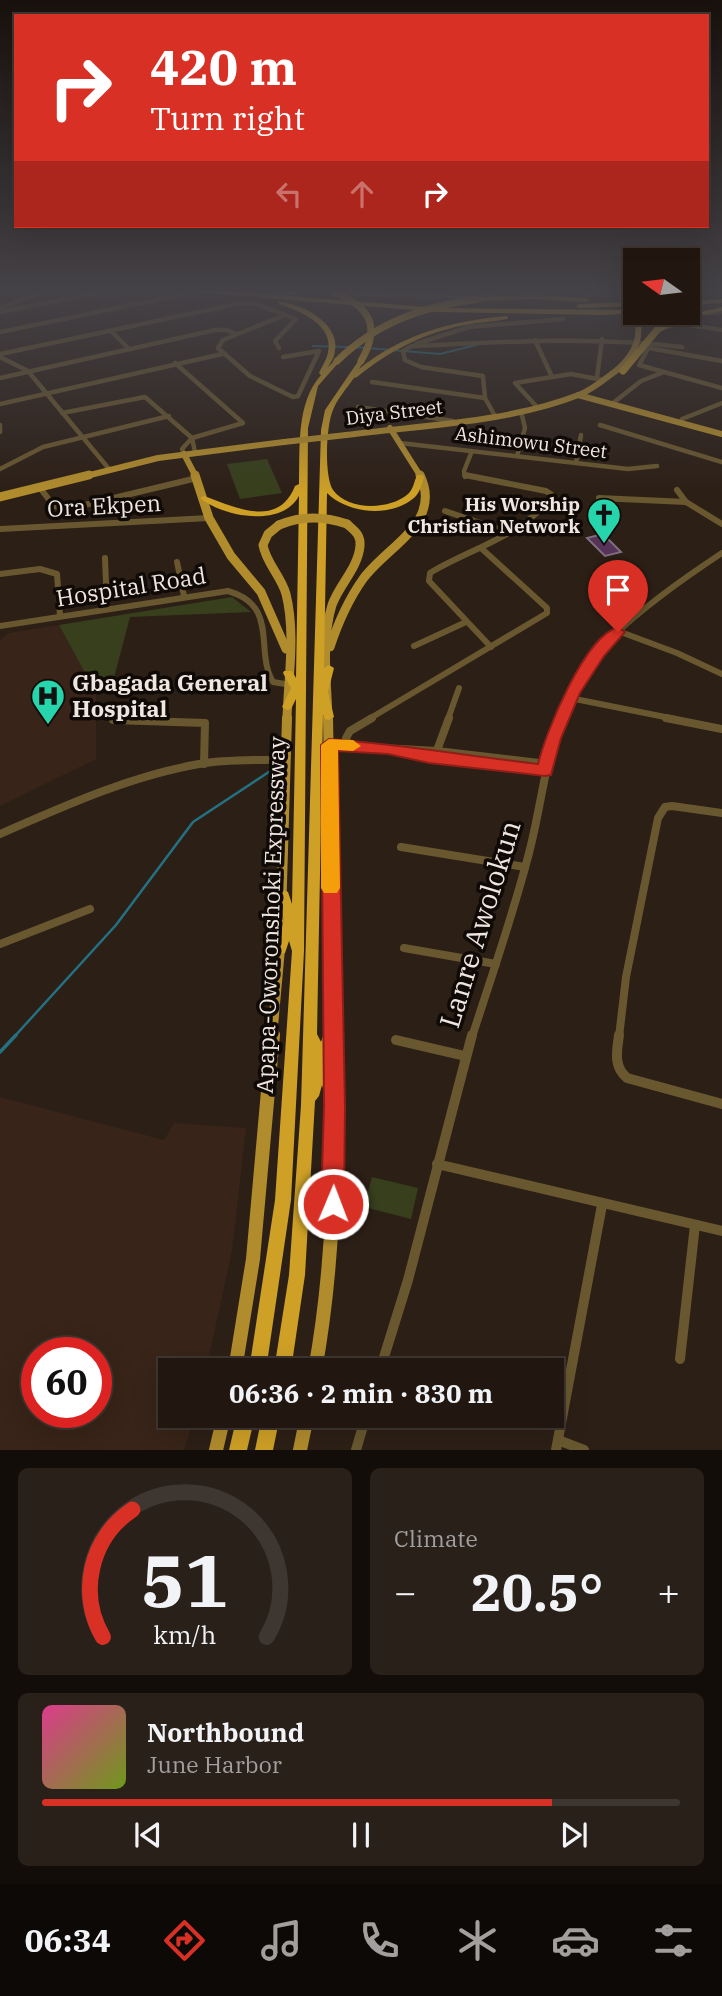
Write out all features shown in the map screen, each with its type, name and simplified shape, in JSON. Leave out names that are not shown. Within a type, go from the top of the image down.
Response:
[{"type":"highway","name":"Apapa-Oworonshoki Expressway","points":[[259,1358],[283,1200],[298,951],[302,470],[306,418],[311,396],[329,358]]},
{"type":"highway","points":[[320,379],[341,358]]},
{"type":"highway","name":"Apapa-Oworonshoki Expressway","points":[[323,670],[323,466],[326,421],[329,410],[363,358]]},
{"type":"highway","points":[[343,388],[378,358]]},
{"type":"highway","points":[[617,372],[636,358]]},
{"type":"highway","points":[[323,466],[326,486],[332,495],[344,502],[370,508],[394,505],[408,499],[416,491],[420,477]]},
{"type":"highway","points":[[204,498],[218,507],[241,514],[279,510],[298,495],[302,470]]},
{"type":"highway","points":[[302,670],[290,681],[302,705]]},
{"type":"highway","points":[[323,670],[323,717]]},
{"type":"highway","name":"Apapa-Oworonshoki Expressway","points":[[284,1358],[297,1275],[308,1105],[323,717]]},
{"type":"highway","points":[[281,949],[299,893]]},
{"type":"highway","points":[[284,895],[298,951]]},
{"type":"highway","points":[[308,1105],[324,1064],[331,1031]]},
{"type":"highway","points":[[311,1033],[324,1064],[335,1106]]},
{"type":"highway","points":[[238,1450],[243,1428]]},
{"type":"highway","points":[[264,1450],[269,1428]]},
{"type":"main road","name":"Diya Street","points":[[0,495],[195,452],[521,411],[580,394],[591,388],[600,378],[617,372],[630,358]]},
{"type":"main road","points":[[591,388],[594,399]]},
{"type":"main road","points":[[580,394],[682,419],[722,433]]},
{"type":"main road","points":[[568,398],[594,399]]},
{"type":"main road","points":[[608,402],[722,433]]},
{"type":"main road","points":[[328,651],[347,605],[359,586],[371,569],[417,523],[427,500],[424,481],[393,428]]},
{"type":"main road","points":[[364,432],[398,440]]},
{"type":"main road","points":[[195,452],[195,474]]},
{"type":"main road","points":[[184,454],[195,474],[209,518],[231,556],[261,592],[288,657]]},
{"type":"main road","points":[[159,458],[181,459],[187,463]]},
{"type":"main road","name":"Diya Street","points":[[0,495],[40,488],[106,470]]},
{"type":"main road","name":"Apapa-Oworonshoki Expressway","points":[[236,1358],[253,1259],[284,895],[290,627],[281,580],[263,549],[264,539],[279,525],[312,517],[347,524],[359,534],[360,548],[330,611],[326,638],[328,651],[323,670],[323,717],[329,745],[331,1031],[335,1106],[332,1225],[324,1321],[317,1358]]},
{"type":"main road","points":[[216,1450],[221,1428]]},
{"type":"main road","points":[[300,1450],[305,1428]]},
{"type":"street","points":[[3,358],[28,371],[106,470]]},
{"type":"street","points":[[0,378],[89,358]]},
{"type":"street","points":[[0,404],[203,358]]},
{"type":"street","points":[[227,358],[258,381],[292,397],[298,396],[316,358]]},
{"type":"street","points":[[405,358],[407,362],[421,367],[483,376],[486,379],[485,397],[495,416]]},
{"type":"street","points":[[543,358],[552,377]]},
{"type":"street","points":[[537,407],[515,383],[552,377],[600,378],[601,358]]},
{"type":"street","points":[[643,358],[639,364],[722,388]]},
{"type":"street","points":[[701,358],[722,362]]},
{"type":"street","points":[[176,363],[243,420],[243,423],[192,438],[182,449],[184,454]]},
{"type":"street","points":[[608,402],[641,380],[664,372]]},
{"type":"street","points":[[372,382],[485,397]]},
{"type":"street","points":[[62,413],[145,397],[192,438],[195,452]]},
{"type":"street","points":[[682,419],[722,404]]},
{"type":"street","points":[[358,407],[453,421]]},
{"type":"street","points":[[517,456],[525,428],[521,411]]},
{"type":"street","points":[[0,469],[33,451],[169,416]]},
{"type":"street","points":[[600,425],[722,462]]},
{"type":"street","points":[[576,463],[581,435]]},
{"type":"street","name":"Ashimowu Street","points":[[398,440],[643,470],[657,466]]},
{"type":"street","points":[[472,451],[464,471],[465,477],[546,491],[552,495],[545,507],[481,548],[433,570],[429,577],[466,622],[491,647]]},
{"type":"street","points":[[40,488],[54,506],[68,509],[195,474]]},
{"type":"street","points":[[677,490],[686,502],[722,524]]},
{"type":"street","points":[[599,498],[686,502]]},
{"type":"street","points":[[445,511],[507,532]]},
{"type":"street","points":[[714,519],[722,515]]},
{"type":"street","name":"Ora Ekpen","points":[[0,529],[209,518]]},
{"type":"street","points":[[348,746],[346,738],[350,731],[548,610],[481,548]]},
{"type":"street","name":"Lanre Awolokun","points":[[384,1358],[408,1280],[465,1056],[517,901],[543,798],[546,767],[553,738],[570,698],[598,653],[618,632],[685,578],[722,554]]},
{"type":"street","points":[[105,558],[107,609]]},
{"type":"street","points":[[177,562],[184,596]]},
{"type":"street","points":[[0,574],[40,569],[57,574],[60,616]]},
{"type":"street","name":"Hospital Road","points":[[0,626],[230,591],[247,599],[255,607],[264,628],[269,677],[273,682],[290,681]]},
{"type":"street","points":[[414,646],[466,622]]},
{"type":"street","points":[[618,632],[677,653],[722,674]]},
{"type":"street","points":[[435,754],[459,688]]},
{"type":"street","points":[[570,698],[722,729]]},
{"type":"street","points":[[113,720],[205,723],[204,764]]},
{"type":"street","points":[[329,745],[388,748],[546,767]]},
{"type":"street","points":[[0,834],[94,793],[204,764],[286,759]]},
{"type":"street","points":[[722,813],[672,806],[665,807],[658,818],[626,977],[616,1060],[626,1079],[722,1104]]},
{"type":"street","points":[[401,846],[525,867]]},
{"type":"street","points":[[0,944],[90,909]]},
{"type":"street","points":[[404,948],[495,964]]},
{"type":"street","points":[[396,1040],[465,1056]]},
{"type":"street","points":[[437,1164],[602,1205],[722,1231]]},
{"type":"street","points":[[584,1450],[557,1445],[602,1205]]},
{"type":"street","points":[[680,1359],[695,1225]]},
{"type":"street","points":[[356,1450],[362,1428]]},
{"type":"shaded area","name":"Gbagada General Hospital","points":[[59,625],[96,693],[96,759],[0,806],[0,640],[9,633]]},
{"type":"shaded area","points":[[0,1097],[164,1140],[174,1123],[246,1128],[232,1251],[209,1358],[158,1358],[158,1428],[191,1428],[184,1450],[0,1450]]},
{"type":"green space","points":[[267,459],[282,493],[240,499],[227,464]]},
{"type":"green space","points":[[232,597],[251,612],[130,617],[111,689],[96,693],[59,625]]},
{"type":"green space","points":[[372,1177],[418,1188],[411,1219],[364,1207]]},
{"type":"building","name":"His Worship Christian Network","points":[[603,534],[621,552],[605,556],[587,538]]},
{"type":"waterway","points":[[14,1037],[116,925],[193,822],[278,766]]},
{"type":"waterway","points":[[0,1052],[16,1035]]},
{"type":"slow traffic","points":[[330,888],[329,745],[353,746]]},
{"type":"place","name":"His Worship Christian Network","points":[[604,545]]},
{"type":"place","name":"Gbagada General Hospital","points":[[48,726]]},
{"type":"route","points":[[333,1204],[335,1106],[331,1031],[329,745],[388,748],[429,757],[545,771],[553,738],[572,693],[598,653],[618,632]]}]
